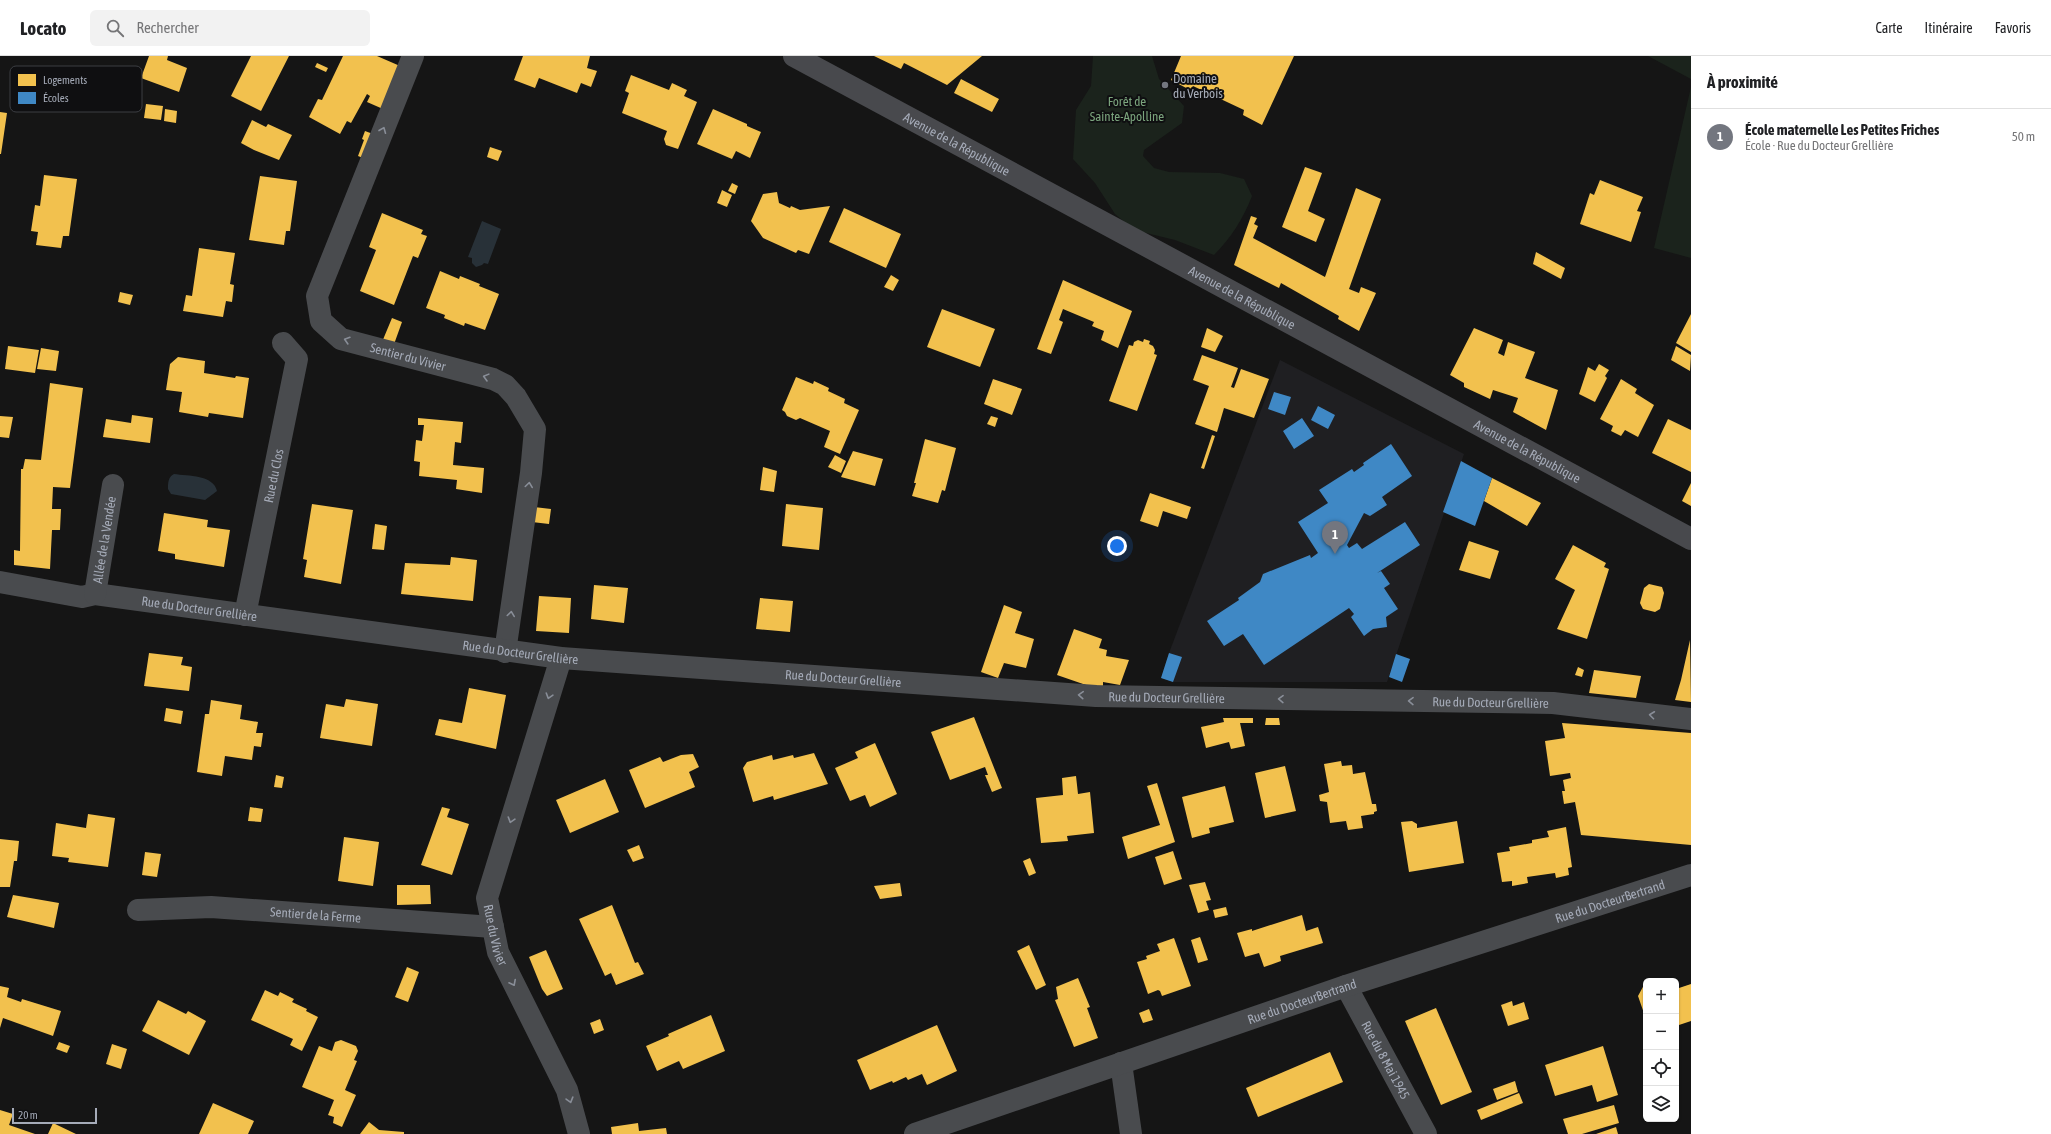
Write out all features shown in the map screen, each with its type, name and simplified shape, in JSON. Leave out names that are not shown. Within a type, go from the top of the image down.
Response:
[{"type":"main road","name":"Avenue de la République","points":[[794,56],[1691,539]]},
{"type":"street","name":"Sentier du Vivier","points":[[413,56],[317,296],[321,321],[342,339],[493,379],[506,385],[516,397],[535,429],[531,473],[505,652]]},
{"type":"street","name":"Rue du Clos","points":[[245,615],[298,359],[283,343]]},
{"type":"street","name":"Allée de la Vendée","points":[[95,594],[112,485]]},
{"type":"street","name":"Rue du Docteur Grellière","points":[[0,582],[82,597],[95,594],[505,652],[560,658],[1096,696],[1553,703],[1691,719]]},
{"type":"street","name":"Rue du Vivier","points":[[560,658],[487,898],[498,952],[567,1090],[579,1134]]},
{"type":"street","name":"Rue du DocteurBertrand","points":[[915,1134],[1346,986],[1691,875]]},
{"type":"street","name":"Sentier de la Ferme","points":[[138,910],[211,907],[493,928]]},
{"type":"street","name":"Rue du 8 Mai 1945","points":[[1346,986],[1426,1134]]},
{"type":"street","points":[[1121,1063],[1132,1134]]},
{"type":"shaded area","points":[[482,221],[501,229],[488,264],[484,263],[476,267],[472,263],[472,258],[468,257]]},
{"type":"shaded area","points":[[1280,360],[1464,454],[1387,682],[1173,682],[1161,678],[1169,653]]},
{"type":"shaded area","points":[[174,474],[206,479],[215,486],[217,491],[205,500],[171,494],[168,489],[168,482],[169,478]]},
{"type":"green space","name":"Forêt de Sainte-Apolline","points":[[1093,56],[1152,56],[1159,79],[1184,106],[1182,123],[1144,150],[1143,156],[1154,168],[1169,172],[1220,173],[1244,179],[1252,196],[1245,213],[1236,228],[1214,255],[1175,240],[1134,230],[1115,214],[1095,183],[1073,159],[1076,110],[1091,86]]},
{"type":"green space","points":[[1648,56],[1691,56],[1691,79]]},
{"type":"green space","points":[[1691,87],[1691,258],[1654,248]]},
{"type":"building: Logements","points":[[149,56],[168,56],[167,60],[187,68],[179,92],[142,78]]},
{"type":"building: Logements","points":[[251,56],[289,56],[261,111],[231,96]]},
{"type":"building: Logements","points":[[343,56],[377,56],[400,66],[383,109],[367,102],[370,96],[367,94],[351,123],[347,121],[340,134],[309,117],[318,99],[322,100]]},
{"type":"building: Logements","points":[[523,56],[590,56],[587,68],[597,71],[591,87],[581,83],[577,93],[539,78],[535,88],[514,80]]},
{"type":"building: Logements","points":[[874,56],[982,56],[947,85],[904,63],[901,69]]},
{"type":"building: Logements","points":[[1181,56],[1294,56],[1262,125],[1243,115],[1244,110],[1193,86],[1190,90],[1171,80]]},
{"type":"building: Logements","points":[[317,63],[328,68],[326,72],[315,67]]},
{"type":"building: Logements","points":[[631,75],[669,90],[672,83],[687,90],[684,96],[697,102],[678,149],[666,145],[664,139],[667,131],[622,113],[629,93],[625,91]]},
{"type":"building: Logements","points":[[961,79],[999,99],[992,112],[954,93]]},
{"type":"building: Logements","points":[[146,104],[163,106],[161,120],[144,118]]},
{"type":"building: Logements","points":[[165,109],[177,111],[176,123],[164,121]]},
{"type":"building: Logements","points":[[713,109],[761,132],[750,158],[736,151],[732,159],[697,144]]},
{"type":"building: Logements","points":[[0,112],[7,113],[1,154],[0,154]]},
{"type":"building: Logements","points":[[252,120],[266,127],[268,124],[292,135],[279,160],[241,143]]},
{"type":"building: Logements","points":[[365,131],[373,134],[363,158],[358,156],[364,140],[362,139]]},
{"type":"building: Logements","points":[[490,147],[502,151],[498,161],[487,157]]},
{"type":"building: Logements","points":[[1305,167],[1322,173],[1308,211],[1325,219],[1316,242],[1282,227]]},
{"type":"building: Logements","points":[[44,175],[77,179],[69,236],[63,236],[61,248],[36,245],[38,232],[31,231],[35,205],[40,206]]},
{"type":"building: Logements","points":[[260,176],[297,181],[290,231],[286,231],[284,245],[249,240]]},
{"type":"building: Logements","points":[[1600,180],[1643,197],[1637,211],[1641,212],[1631,242],[1580,224],[1590,193],[1594,195]]},
{"type":"building: Logements","points":[[732,183],[738,186],[735,194],[728,191]]},
{"type":"building: Logements","points":[[1356,188],[1381,199],[1349,289],[1359,293],[1361,287],[1376,293],[1359,331],[1338,319],[1339,316],[1281,283],[1279,288],[1234,265],[1251,216],[1257,218],[1254,224],[1258,226],[1253,238],[1325,277]]},
{"type":"building: Logements","points":[[722,190],[732,195],[727,207],[717,203]]},
{"type":"building: Logements","points":[[777,192],[779,203],[790,208],[791,206],[800,210],[830,206],[809,254],[798,250],[796,253],[763,238],[751,221],[763,194]]},
{"type":"building: Logements","points":[[844,208],[901,234],[886,268],[829,242]]},
{"type":"building: Logements","points":[[382,213],[423,230],[421,234],[427,236],[418,258],[413,256],[394,305],[360,291],[376,250],[369,247]]},
{"type":"building: Logements","points":[[199,248],[235,253],[230,284],[234,285],[232,302],[226,301],[223,317],[183,311],[186,295],[192,296]]},
{"type":"building: Logements","points":[[1536,252],[1565,268],[1561,279],[1533,264]]},
{"type":"building: Logements","points":[[440,271],[459,279],[460,276],[499,294],[485,330],[465,323],[464,326],[444,318],[445,315],[426,308]]},
{"type":"building: Logements","points":[[891,275],[899,280],[893,291],[884,287]]},
{"type":"building: Logements","points":[[1063,280],[1132,311],[1118,348],[1101,340],[1104,331],[1092,326],[1094,322],[1063,309],[1059,320],[1063,322],[1051,354],[1037,349]]},
{"type":"building: Logements","points":[[120,292],[133,295],[130,305],[118,302]]},
{"type":"building: Logements","points":[[942,309],[995,329],[980,367],[927,347]]},
{"type":"building: Logements","points":[[1691,314],[1691,352],[1676,343]]},
{"type":"building: Logements","points":[[392,318],[402,322],[393,347],[382,342]]},
{"type":"building: Logements","points":[[1207,328],[1223,336],[1215,352],[1201,347]]},
{"type":"building: Logements","points":[[1474,328],[1503,340],[1498,353],[1504,356],[1508,342],[1535,352],[1525,378],[1558,390],[1546,430],[1513,412],[1518,398],[1493,390],[1490,399],[1464,387],[1464,383],[1450,375]]},
{"type":"building: Logements","points":[[1144,339],[1150,341],[1149,344],[1153,346],[1155,350],[1154,354],[1157,355],[1137,411],[1109,401],[1129,345],[1133,346],[1134,342],[1138,340],[1143,342]]},
{"type":"building: Logements","points":[[8,346],[39,350],[35,373],[5,369]]},
{"type":"building: Logements","points":[[1676,346],[1691,355],[1690,371],[1671,360]]},
{"type":"building: Logements","points":[[41,348],[59,351],[56,371],[37,369]]},
{"type":"building: Logements","points":[[1202,355],[1238,368],[1231,387],[1234,388],[1241,369],[1269,379],[1254,418],[1224,408],[1217,432],[1195,424],[1209,386],[1193,380]]},
{"type":"building: Logements","points":[[178,357],[205,361],[204,373],[235,378],[236,376],[249,378],[243,418],[209,413],[208,417],[179,412],[182,392],[166,390],[170,364]]},
{"type":"building: Logements","points":[[1599,364],[1609,370],[1605,376],[1607,378],[1595,402],[1579,394],[1588,367],[1595,371]]},
{"type":"building: Logements","points":[[796,377],[813,384],[814,381],[829,388],[828,391],[845,399],[844,403],[859,410],[840,454],[824,447],[830,431],[800,418],[796,420],[787,416],[782,410]]},
{"type":"building: Logements","points":[[993,379],[1022,389],[1012,415],[984,404]]},
{"type":"building: Logements","points":[[1621,379],[1637,389],[1635,393],[1654,405],[1638,437],[1625,430],[1621,436],[1611,431],[1613,426],[1600,419]]},
{"type":"building: Logements","points":[[50,383],[83,388],[70,488],[53,487],[52,509],[61,509],[60,530],[52,530],[50,569],[14,565],[14,550],[20,551],[21,469],[23,469],[25,459],[41,460]]},
{"type":"building: Logements","points":[[132,415],[153,418],[150,443],[103,437],[106,419],[131,423]]},
{"type":"building: Logements","points":[[0,416],[13,417],[9,438],[0,437]]},
{"type":"building: Logements","points":[[991,416],[998,418],[995,427],[987,424]]},
{"type":"building: Logements","points":[[418,418],[463,422],[461,443],[455,442],[453,465],[484,468],[482,493],[456,489],[457,480],[419,476],[420,462],[414,461],[416,440],[422,441],[424,425],[418,425]]},
{"type":"building: Logements","points":[[1668,419],[1691,430],[1691,472],[1652,453]]},
{"type":"building: Logements","points":[[1212,435],[1215,436],[1204,469],[1201,468]]},
{"type":"building: Logements","points":[[925,439],[956,448],[945,491],[942,490],[938,503],[912,496]]},
{"type":"building: Logements","points":[[853,451],[883,459],[875,486],[841,477]]},
{"type":"building: Logements","points":[[835,455],[846,461],[841,473],[828,467]]},
{"type":"building: Logements","points":[[763,467],[777,471],[774,492],[760,490]]},
{"type":"building: Logements","points":[[1492,478],[1541,503],[1527,526],[1484,501]]},
{"type":"building: Logements","points":[[1691,483],[1691,506],[1682,501]]},
{"type":"building: Logements","points":[[1150,493],[1191,507],[1187,519],[1163,511],[1158,527],[1140,521]]},
{"type":"building: Logements","points":[[312,504],[353,510],[341,584],[304,577],[307,560],[303,559]]},
{"type":"building: Logements","points":[[786,504],[823,508],[819,550],[782,546]]},
{"type":"building: Logements","points":[[534,507],[551,509],[549,524],[532,522]]},
{"type":"building: Logements","points":[[164,513],[208,520],[207,527],[230,530],[224,567],[175,559],[175,554],[158,551]]},
{"type":"building: Logements","points":[[375,524],[387,526],[384,550],[372,549]]},
{"type":"building: Logements","points":[[1469,541],[1499,551],[1490,579],[1459,570]]},
{"type":"building: Logements","points":[[1573,545],[1606,563],[1604,567],[1609,569],[1587,639],[1557,629],[1575,590],[1555,579]]},
{"type":"building: Logements","points":[[451,557],[477,560],[473,601],[401,594],[405,563],[450,565]]},
{"type":"building: Logements","points":[[1649,584],[1662,587],[1664,593],[1660,609],[1655,612],[1643,609],[1640,603],[1644,588]]},
{"type":"building: Logements","points":[[594,585],[628,588],[624,623],[591,619]]},
{"type":"building: Logements","points":[[539,596],[571,598],[569,633],[536,631]]},
{"type":"building: Logements","points":[[760,598],[793,601],[790,632],[756,629]]},
{"type":"building: Logements","points":[[1004,605],[1022,612],[1015,633],[1034,639],[1026,668],[1004,663],[998,678],[981,672]]},
{"type":"building: Logements","points":[[1074,629],[1102,639],[1099,648],[1107,650],[1106,656],[1129,660],[1120,685],[1103,682],[1103,686],[1086,685],[1057,675]]},
{"type":"building: Logements","points":[[1690,640],[1691,702],[1675,700]]},
{"type":"building: Logements","points":[[149,653],[183,657],[181,665],[192,667],[189,691],[144,686]]},
{"type":"building: Logements","points":[[1578,667],[1584,670],[1582,677],[1575,675]]},
{"type":"building: Logements","points":[[1594,670],[1641,676],[1636,698],[1589,693]]},
{"type":"building: Logements","points":[[469,688],[506,695],[496,749],[435,735],[439,719],[462,723]]},
{"type":"building: Logements","points":[[346,699],[378,704],[372,746],[320,738],[326,704],[344,707]]},
{"type":"building: Logements","points":[[211,700],[242,705],[240,719],[258,722],[256,733],[263,733],[261,747],[254,746],[252,760],[225,756],[222,776],[197,772],[205,714],[209,714]]},
{"type":"building: Logements","points":[[166,708],[183,711],[181,724],[164,721]]},
{"type":"building: Logements","points":[[974,717],[1002,788],[992,792],[985,775],[988,775],[985,767],[950,780],[931,732]]},
{"type":"building: Logements","points":[[1223,718],[1253,718],[1253,723],[1240,723],[1245,746],[1231,749],[1229,742],[1206,748],[1201,727],[1224,722]]},
{"type":"building: Logements","points":[[1266,718],[1279,718],[1280,725],[1265,725]]},
{"type":"building: Logements","points":[[1562,723],[1691,733],[1691,845],[1581,835],[1575,802],[1564,804],[1562,791],[1565,791],[1563,780],[1571,778],[1570,773],[1550,776],[1545,741],[1565,738]]},
{"type":"building: Logements","points":[[875,743],[897,794],[870,807],[865,795],[850,801],[835,768],[858,758],[855,752]]},
{"type":"building: Logements","points":[[814,753],[828,784],[774,800],[773,796],[753,802],[743,768],[747,762],[772,755],[773,760],[793,755],[794,758]]},
{"type":"building: Logements","points":[[693,754],[699,767],[689,772],[695,787],[645,808],[629,770],[660,757],[663,762],[681,755]]},
{"type":"building: Logements","points":[[1341,761],[1342,766],[1352,765],[1353,774],[1365,772],[1372,804],[1376,804],[1377,811],[1374,812],[1374,814],[1361,816],[1363,828],[1348,830],[1346,821],[1330,823],[1327,802],[1320,801],[1319,795],[1329,792],[1324,764]]},
{"type":"building: Logements","points":[[1285,766],[1296,811],[1265,818],[1255,773]]},
{"type":"building: Logements","points":[[276,775],[284,777],[282,788],[274,787]]},
{"type":"building: Logements","points":[[1076,776],[1078,794],[1090,792],[1094,833],[1067,836],[1068,841],[1041,843],[1036,798],[1063,795],[1062,778]]},
{"type":"building: Logements","points":[[605,779],[619,812],[570,833],[556,800]]},
{"type":"building: Logements","points":[[1157,783],[1175,842],[1128,859],[1122,837],[1160,825],[1147,786]]},
{"type":"building: Logements","points":[[1225,786],[1234,822],[1209,828],[1210,833],[1192,838],[1182,797]]},
{"type":"building: Logements","points":[[250,807],[263,809],[261,822],[248,821]]},
{"type":"building: Logements","points":[[442,807],[450,809],[447,817],[469,824],[452,875],[421,865]]},
{"type":"building: Logements","points":[[88,814],[115,818],[108,867],[68,862],[69,858],[52,856],[56,823],[86,828]]},
{"type":"building: Logements","points":[[1412,821],[1417,824],[1417,828],[1457,821],[1464,863],[1409,872],[1401,822]]},
{"type":"building: Logements","points":[[1566,827],[1572,867],[1568,868],[1569,875],[1556,878],[1555,873],[1527,877],[1528,883],[1512,886],[1512,881],[1502,882],[1497,853],[1510,851],[1509,847],[1532,843],[1532,840],[1549,837],[1547,831]]},
{"type":"building: Logements","points":[[344,837],[379,842],[373,886],[338,881]]},
{"type":"building: Logements","points":[[0,839],[19,841],[17,861],[14,861],[10,887],[0,887]]},
{"type":"building: Logements","points":[[639,845],[644,858],[633,862],[627,850]]},
{"type":"building: Logements","points":[[1173,851],[1182,879],[1164,885],[1155,857]]},
{"type":"building: Logements","points":[[145,852],[161,854],[157,877],[142,875]]},
{"type":"building: Logements","points":[[1030,858],[1036,873],[1029,876],[1023,861]]},
{"type":"building: Logements","points":[[1205,882],[1211,900],[1206,901],[1209,910],[1198,913],[1189,885]]},
{"type":"building: Logements","points":[[900,883],[902,896],[880,899],[874,886]]},
{"type":"building: Logements","points":[[397,885],[430,885],[431,904],[397,905]]},
{"type":"building: Logements","points":[[13,895],[59,903],[54,928],[7,917]]},
{"type":"building: Logements","points":[[612,905],[635,963],[638,962],[644,974],[616,985],[611,973],[605,976],[579,919]]},
{"type":"building: Logements","points":[[1226,907],[1228,915],[1215,918],[1213,910]]},
{"type":"building: Logements","points":[[1302,915],[1306,931],[1318,927],[1323,943],[1280,956],[1281,961],[1264,967],[1259,953],[1245,957],[1237,933],[1252,929],[1252,931]]},
{"type":"building: Logements","points":[[1200,937],[1208,960],[1198,963],[1191,940]]},
{"type":"building: Logements","points":[[1174,938],[1191,986],[1162,996],[1158,990],[1148,994],[1137,962],[1147,959],[1146,956],[1160,951],[1157,944]]},
{"type":"building: Logements","points":[[1029,945],[1046,985],[1036,990],[1017,951]]},
{"type":"building: Logements","points":[[546,950],[563,989],[547,996],[542,989],[529,957]]},
{"type":"building: Logements","points":[[407,967],[419,972],[408,1002],[395,997]]},
{"type":"building: Logements","points":[[1078,978],[1090,1007],[1087,1008],[1098,1038],[1074,1047],[1055,1000],[1058,999],[1056,987]]},
{"type":"building: Logements","points":[[1691,984],[1691,1021],[1679,1025],[1679,1014],[1679,988]]},
{"type":"building: Logements","points":[[0,986],[9,988],[7,997],[21,1002],[22,999],[61,1011],[53,1036],[3,1018],[0,1028]]},
{"type":"building: Logements","points":[[1643,987],[1643,1010],[1638,996]]},
{"type":"building: Logements","points":[[265,990],[278,996],[280,992],[294,999],[292,1002],[307,1009],[306,1011],[318,1017],[302,1051],[290,1045],[293,1039],[251,1020]]},
{"type":"building: Logements","points":[[158,1000],[186,1014],[188,1011],[206,1021],[189,1055],[142,1031]]},
{"type":"building: Logements","points":[[1512,1001],[1513,1006],[1524,1002],[1529,1019],[1508,1026],[1501,1005]]},
{"type":"building: Logements","points":[[1436,1008],[1472,1092],[1441,1105],[1405,1021]]},
{"type":"building: Logements","points":[[1149,1009],[1153,1020],[1143,1023],[1139,1013]]},
{"type":"building: Logements","points":[[711,1015],[725,1051],[683,1069],[679,1061],[657,1071],[646,1046],[669,1036],[668,1034]]},
{"type":"building: Logements","points":[[600,1019],[604,1030],[594,1034],[590,1023]]},
{"type":"building: Logements","points":[[937,1025],[957,1071],[927,1085],[922,1074],[908,1080],[906,1077],[893,1083],[892,1081],[870,1090],[857,1060]]},
{"type":"building: Logements","points":[[341,1040],[356,1046],[358,1051],[354,1060],[357,1061],[345,1090],[356,1095],[342,1127],[333,1123],[334,1117],[328,1115],[334,1100],[302,1087],[319,1046],[332,1051],[335,1042]]},
{"type":"building: Logements","points":[[59,1042],[70,1046],[67,1053],[56,1049]]},
{"type":"building: Logements","points":[[112,1044],[127,1049],[121,1069],[106,1064]]},
{"type":"building: Logements","points":[[1603,1046],[1618,1095],[1597,1102],[1592,1085],[1555,1096],[1545,1065]]},
{"type":"building: Logements","points":[[1330,1052],[1343,1082],[1258,1117],[1246,1088]]},
{"type":"building: Logements","points":[[1515,1081],[1518,1092],[1497,1100],[1493,1089]]},
{"type":"building: Logements","points":[[1519,1093],[1523,1103],[1481,1120],[1477,1110]]},
{"type":"building: Logements","points":[[213,1103],[254,1121],[248,1134],[199,1134]]},
{"type":"building: Logements","points":[[1614,1105],[1619,1123],[1582,1134],[1568,1134],[1563,1119]]},
{"type":"building: Logements","points":[[0,1110],[13,1114],[9,1125],[35,1134],[0,1134]]},
{"type":"building: Logements","points":[[369,1122],[379,1130],[404,1132],[404,1134],[360,1134]]},
{"type":"building: Logements","points":[[53,1123],[76,1134],[48,1134]]},
{"type":"building: Logements","points":[[638,1123],[639,1131],[666,1128],[667,1134],[612,1134],[611,1127]]},
{"type":"building: Logements","points":[[1616,1127],[1618,1134],[1596,1134]]},
{"type":"building: Écoles","points":[[1274,392],[1291,397],[1285,415],[1268,409]]},
{"type":"building: Écoles","points":[[1318,406],[1335,415],[1328,429],[1311,420]]},
{"type":"building: Écoles","points":[[1302,418],[1314,436],[1294,449],[1283,431]]},
{"type":"building: Écoles","points":[[1391,444],[1412,476],[1382,497],[1387,505],[1370,516],[1364,513],[1347,545],[1349,548],[1357,543],[1362,549],[1405,522],[1420,545],[1377,573],[1381,571],[1390,584],[1384,588],[1398,609],[1386,617],[1387,627],[1373,629],[1364,636],[1351,617],[1354,614],[1349,608],[1264,665],[1243,634],[1224,646],[1207,621],[1239,600],[1238,598],[1260,582],[1263,574],[1310,555],[1311,558],[1318,553],[1298,522],[1328,503],[1319,490],[1352,469],[1354,472],[1364,465],[1363,463]]},
{"type":"building: Écoles","points":[[1461,461],[1492,478],[1475,526],[1443,512]]},
{"type":"building: Écoles","points":[[1169,653],[1182,657],[1173,682],[1161,678]]},
{"type":"building: Écoles","points":[[1396,654],[1410,659],[1402,682],[1389,677]]},
{"type":"place","name":"Domaine du Verbois","points":[[1165,85]]},
{"type":"place","name":"École maternelle Les Petites Friches","points":[[1335,554]]}]
